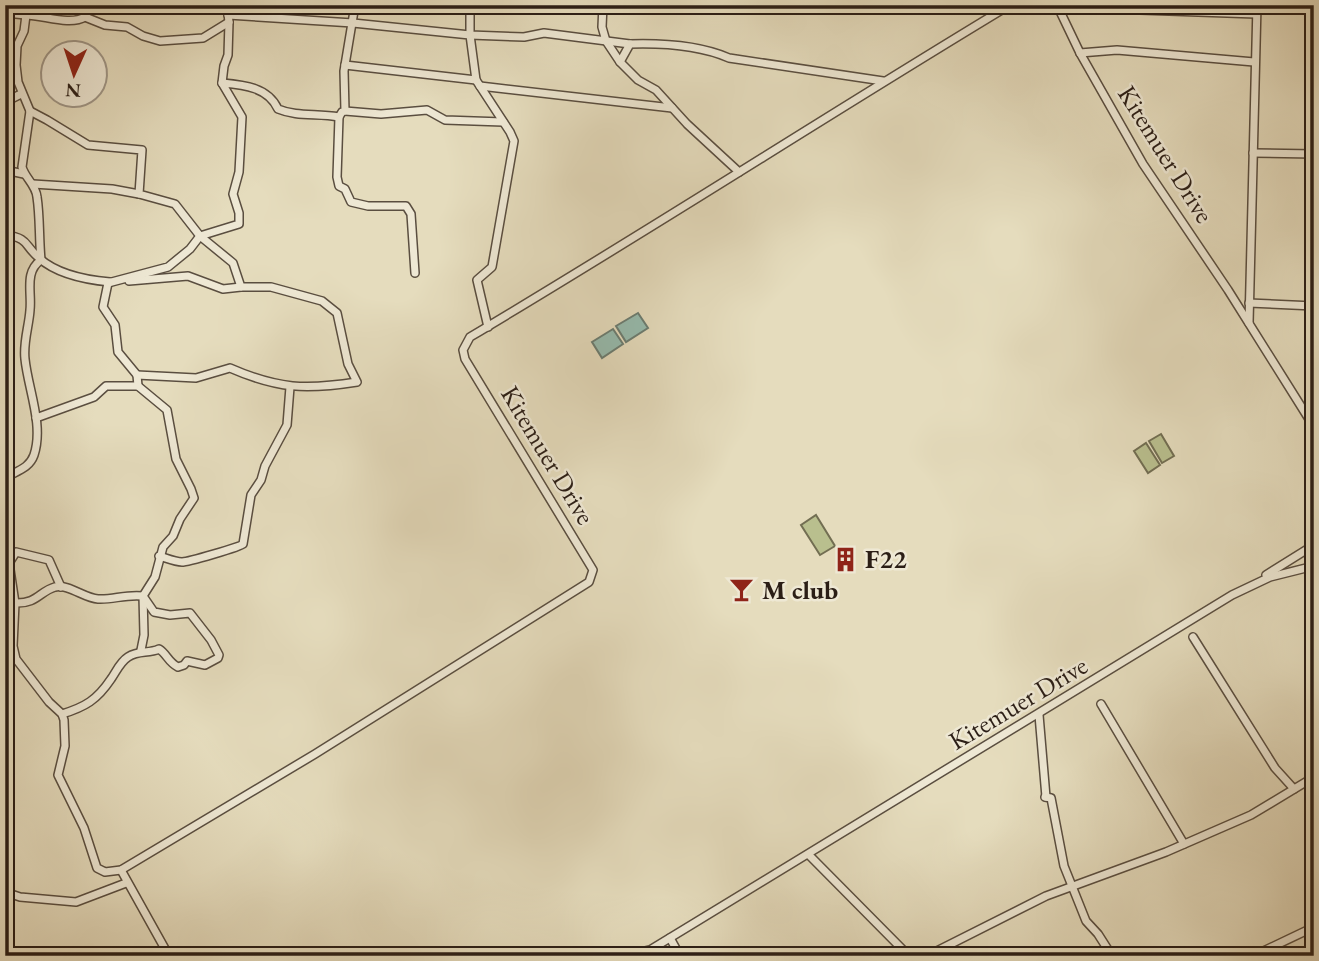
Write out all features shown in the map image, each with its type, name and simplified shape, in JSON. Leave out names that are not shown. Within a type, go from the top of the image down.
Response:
[{"type":"street","points":[[41,5],[41,15]]},
{"type":"street","points":[[85,17],[90,5]]},
{"type":"street","points":[[108,282],[168,267],[200,236],[239,224],[239,213],[233,194],[239,172],[242,117],[222,83],[228,55],[227,5]]},
{"type":"street","points":[[355,5],[345,65],[337,177],[339,187],[345,189],[351,202],[368,206],[406,206],[411,214],[415,273]]},
{"type":"street","points":[[470,5],[470,35],[478,83],[514,141],[492,267],[477,280],[488,327]]},
{"type":"street","points":[[603,5],[601,27],[620,62],[639,80],[656,90],[739,172]]},
{"type":"street","name":"Kitemuer Drive","points":[[121,870],[315,754],[589,582],[593,570],[465,359],[463,350],[470,337],[1010,5]]},
{"type":"street","name":"Kitemuer Drive","points":[[1057,5],[1080,53],[1143,164],[1249,323],[1314,427]]},
{"type":"street","points":[[1063,5],[1256,10],[1249,323]]},
{"type":"street","points":[[5,13],[41,15],[74,21],[85,17],[105,25],[127,27],[160,41],[202,38],[229,19],[353,23],[470,35],[524,37],[544,33],[630,44],[657,43],[713,51],[729,58],[883,81]]},
{"type":"street","points":[[26,15],[16,65],[21,94],[30,111],[88,145],[142,150],[139,194]]},
{"type":"street","points":[[620,62],[630,44]]},
{"type":"street","points":[[1080,53],[1117,50],[1254,62]]},
{"type":"street","points":[[5,64],[16,65]]},
{"type":"street","points":[[345,65],[673,108]]},
{"type":"street","points":[[222,83],[246,85],[265,93],[278,109],[291,115],[382,114],[427,110],[446,120],[503,122]]},
{"type":"street","points":[[5,102],[21,94]]},
{"type":"street","points":[[30,111],[22,164],[24,174],[33,184],[37,197],[41,260]]},
{"type":"street","points":[[1253,153],[1314,154]]},
{"type":"street","points":[[5,170],[24,174]]},
{"type":"street","points":[[33,184],[112,189],[175,204],[200,236],[233,263],[241,287]]},
{"type":"street","points":[[5,234],[22,238],[41,260],[52,264],[60,273],[108,282],[188,276],[223,289],[271,287],[322,301],[337,313],[348,364],[357,382],[326,387],[290,387],[230,368],[196,378],[137,375]]},
{"type":"street","points":[[5,478],[27,467],[34,454],[36,418],[25,349],[31,309],[29,282],[34,265],[41,260]]},
{"type":"street","points":[[108,282],[103,307],[114,325],[118,352],[137,375],[138,386]]},
{"type":"street","points":[[1249,303],[1314,306]]},
{"type":"street","points":[[36,418],[94,397],[106,386],[138,386],[167,410],[176,459],[194,498],[173,536],[163,547],[155,577],[143,596],[144,635],[141,650]]},
{"type":"street","points":[[159,556],[181,562],[239,548],[243,544],[251,495],[287,425],[290,387]]},
{"type":"street","name":"Kitemuer Drive","points":[[623,956],[650,950],[1314,545]]},
{"type":"street","points":[[61,587],[49,561],[16,552],[7,561],[15,603],[13,646],[16,659],[49,702],[62,714],[65,746],[58,775],[91,844],[92,857],[97,868],[105,872],[121,870],[169,956]]},
{"type":"street","name":"Kitemuer Drive","points":[[1250,585],[1314,566]]},
{"type":"street","points":[[15,603],[24,604],[41,597],[50,589],[61,587],[99,599],[127,594],[143,596],[154,612],[170,615],[190,613],[211,640],[219,656],[205,665],[187,661],[178,667],[170,663],[165,652],[159,649],[141,650],[124,659],[109,683],[91,703],[62,714]]},
{"type":"street","points":[[1193,637],[1275,768],[1294,789]]},
{"type":"street","points":[[1101,704],[1184,844]]},
{"type":"street","points":[[1039,715],[1046,797],[1051,798],[1054,806],[1064,866],[1086,921],[1112,956]]},
{"type":"street","points":[[928,956],[1006,915],[1072,886],[1184,844],[1251,815],[1314,777]]},
{"type":"street","points":[[809,855],[909,956]]},
{"type":"street","points":[[5,892],[20,897],[76,902],[126,883]]},
{"type":"street","points":[[1253,956],[1314,927]]},
{"type":"street","points":[[670,938],[680,956]]},
{"type":"green space","points":[[1161,434],[1174,456],[1162,463],[1149,441]]},
{"type":"green space","points":[[1146,443],[1160,465],[1148,473],[1134,451]]},
{"type":"green space","points":[[816,515],[835,546],[820,555],[801,525]]},
{"type":"water","points":[[638,313],[648,328],[626,342],[616,326]]},
{"type":"water","points":[[613,329],[623,344],[602,358],[592,342]]},
{"type":"place","name":"F22","points":[[845,559]]},
{"type":"place","name":"M club","points":[[742,590]]}]
